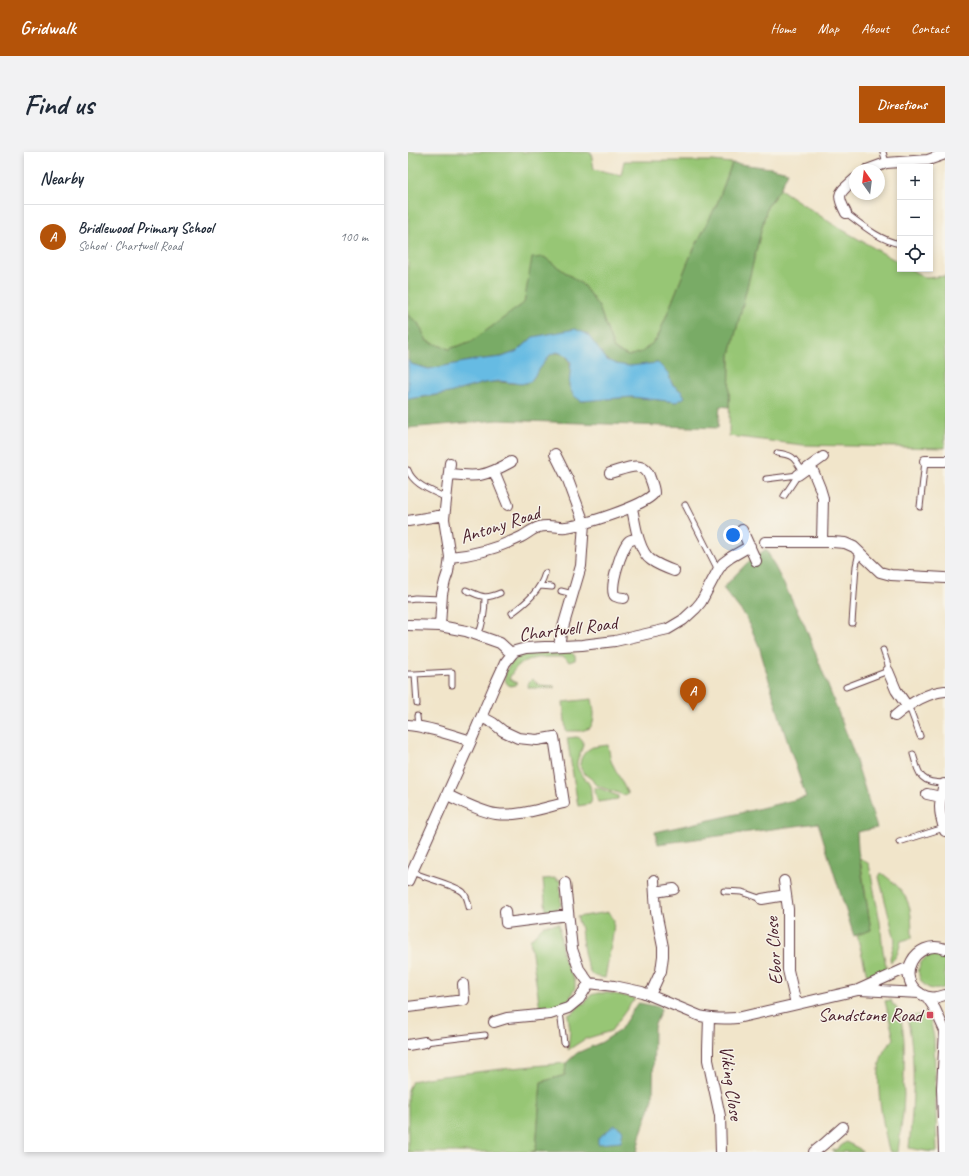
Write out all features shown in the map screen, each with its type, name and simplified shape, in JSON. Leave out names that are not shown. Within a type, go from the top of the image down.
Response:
[{"type":"street","points":[[886,163],[928,160],[945,154]]},
{"type":"street","points":[[846,213],[840,199],[840,194],[849,184]]},
{"type":"street","points":[[555,454],[568,480],[584,523],[581,566],[558,646]]},
{"type":"street","points":[[822,542],[823,498],[820,488],[804,471],[823,457]]},
{"type":"street","points":[[925,461],[945,461]]},
{"type":"street","points":[[449,474],[480,476],[494,471],[510,462]]},
{"type":"street","points":[[440,626],[443,587],[448,572],[450,557],[444,515],[450,463]]},
{"type":"street","name":"Antony Road","points":[[450,557],[492,549],[520,537],[537,527],[547,525],[565,527],[584,523],[632,508],[647,500],[654,493],[654,488],[645,468],[638,466],[610,474]]},
{"type":"street","points":[[494,471],[508,505]]},
{"type":"street","points":[[632,508],[638,538],[647,557],[657,564],[674,571]]},
{"type":"street","points":[[408,521],[444,515]]},
{"type":"street","points":[[742,530],[756,561]]},
{"type":"street","points":[[624,598],[613,594],[615,576],[619,559],[624,548],[630,540],[638,538]]},
{"type":"street","points":[[765,542],[845,543],[854,547],[880,572],[886,575],[945,578]]},
{"type":"street","name":"Chartwell Road","points":[[410,877],[505,663],[515,651],[526,648],[588,645],[616,641],[660,631],[674,626],[683,620],[701,602],[723,563],[750,546]]},
{"type":"street","points":[[408,626],[440,626],[466,631],[500,643],[512,654]]},
{"type":"street","points":[[888,671],[896,690],[907,706]]},
{"type":"street","points":[[895,716],[907,706],[930,693],[945,691]]},
{"type":"street","points":[[447,795],[488,812],[503,815],[521,813],[564,803],[554,737],[537,740],[518,738],[503,731],[494,723],[482,717]]},
{"type":"street","points":[[414,723],[471,741]]},
{"type":"street","points":[[944,783],[940,814],[945,829]]},
{"type":"street","points":[[927,794],[941,797]]},
{"type":"street","points":[[650,995],[661,971],[664,956],[657,917],[654,880]]},
{"type":"street","name":"Ebor Close","points":[[784,881],[788,919],[788,970],[796,1004]]},
{"type":"street","points":[[565,883],[570,940],[579,969],[589,983],[623,987],[650,995],[692,1013],[709,1018],[737,1018],[858,990],[909,967]]},
{"type":"street","points":[[655,892],[674,889]]},
{"type":"street","name":"Ebor Close","points":[[762,899],[786,895]]},
{"type":"street","points":[[505,911],[506,923],[568,915]]},
{"type":"street","points":[[944,1152],[945,1030],[936,1009],[912,984],[909,976],[909,967],[914,957],[922,950],[932,947],[945,949]]},
{"type":"street","points":[[494,1022],[507,1018],[560,1012],[573,1005],[589,983]]},
{"type":"street","points":[[408,1007],[464,1000],[463,984]]},
{"type":"street","points":[[858,990],[923,995],[937,998],[945,995]]},
{"type":"street","name":"Viking Close","points":[[709,1018],[708,1060],[720,1118],[721,1152]]},
{"type":"street","points":[[408,1045],[425,1042]]},
{"type":"street","points":[[818,1151],[843,1126]]},
{"type":"lane","points":[[883,152],[886,163]]},
{"type":"lane","points":[[846,213],[879,236],[897,243]]},
{"type":"lane","points":[[777,453],[791,455],[804,471]]},
{"type":"lane","points":[[920,508],[925,461]]},
{"type":"lane","points":[[408,470],[410,476],[417,482],[446,498]]},
{"type":"lane","points":[[766,479],[804,471]]},
{"type":"lane","points":[[784,496],[804,471]]},
{"type":"lane","points":[[685,505],[718,570]]},
{"type":"lane","points":[[852,623],[856,566],[859,552]]},
{"type":"lane","points":[[512,613],[532,596],[540,586],[545,573]]},
{"type":"lane","points":[[540,586],[552,588]]},
{"type":"lane","points":[[466,590],[485,597],[500,593]]},
{"type":"lane","points":[[561,591],[573,594]]},
{"type":"lane","points":[[478,635],[482,626],[485,611],[485,597]]},
{"type":"lane","points":[[408,599],[442,599]]},
{"type":"lane","points":[[846,687],[888,671],[888,665],[883,650]]},
{"type":"lane","points":[[408,674],[452,672],[452,685]]},
{"type":"lane","points":[[415,674],[417,704]]},
{"type":"lane","points":[[907,706],[911,712],[920,736]]},
{"type":"lane","points":[[913,754],[920,776],[931,782],[944,783]]},
{"type":"lane","points":[[899,842],[945,829]]},
{"type":"lane","name":"Chartwell Road","points":[[410,877],[455,888],[463,892],[466,896],[469,907]]},
{"type":"lane","points":[[724,891],[742,892],[762,899]]},
{"type":"lane","points":[[560,1012],[564,1043]]},
{"type":"lane","points":[[425,1042],[485,1035]]},
{"type":"green space","points":[[408,152],[591,152],[594,169],[621,175],[624,161],[713,161],[732,163],[717,204],[690,257],[657,339],[642,352],[628,356],[614,349],[599,307],[583,285],[544,257],[525,303],[472,341],[449,349],[427,341],[418,323],[408,315]]},
{"type":"green space","points":[[732,163],[771,168],[788,172],[780,189],[767,207],[730,355],[729,407],[720,406],[718,428],[498,420],[408,428],[408,399],[456,391],[487,383],[526,383],[532,379],[545,360],[553,353],[563,354],[567,357],[570,366],[569,386],[581,401],[632,397],[677,402],[684,397],[682,392],[672,384],[668,373],[658,363],[639,366],[614,364],[603,356],[587,334],[551,334],[533,337],[518,351],[502,357],[475,360],[429,369],[411,364],[408,360],[408,315],[418,323],[427,341],[449,349],[472,341],[524,303],[532,258],[544,257],[583,285],[599,307],[614,349],[628,356],[642,352],[657,339],[690,257],[717,204]]},
{"type":"green space","points":[[780,189],[834,225],[897,261],[897,272],[915,272],[926,278],[945,276],[945,448],[803,445],[729,436],[730,355],[767,207]]},
{"type":"green space","points":[[766,549],[805,626],[852,748],[877,828],[857,832],[858,850],[871,930],[854,936],[818,823],[658,844],[655,832],[806,797],[782,725],[759,646],[746,617],[723,588],[746,564]]},
{"type":"green space","points":[[567,651],[574,655],[575,660],[569,662],[564,657],[548,657],[525,661],[513,671],[509,679],[518,683],[510,686],[506,682],[505,674],[510,664],[523,655],[540,652]]},
{"type":"green space","points":[[532,679],[539,685],[554,686],[554,688],[529,688],[528,685]]},
{"type":"green space","points":[[592,699],[594,718],[590,728],[581,731],[566,731],[563,702]]},
{"type":"green space","points":[[567,738],[581,738],[583,741],[577,765],[579,771],[590,786],[592,799],[590,804],[578,806]]},
{"type":"green space","points":[[608,745],[611,761],[628,794],[623,795],[597,785],[581,769],[580,761],[586,751],[593,747]]},
{"type":"green space","points":[[594,788],[599,788],[618,796],[618,799],[598,802]]},
{"type":"green space","points":[[860,858],[869,864],[887,970],[867,975],[857,935],[871,930]]},
{"type":"green space","points":[[881,873],[903,893],[910,908],[912,938],[901,941],[897,955],[891,962],[890,958],[895,940],[879,877]]},
{"type":"green space","points":[[556,878],[556,880],[560,880],[561,905],[557,910],[546,912],[543,879]]},
{"type":"green space","points":[[609,912],[614,920],[605,978],[597,977],[590,972],[584,954],[581,929],[577,917]]},
{"type":"green space","points":[[559,924],[563,958],[575,981],[575,988],[568,1002],[546,1010],[540,1009],[530,940],[544,925]]},
{"type":"green space","points":[[934,954],[945,956],[945,987],[936,989],[929,988],[923,984],[919,971],[920,964],[925,958]]},
{"type":"green space","points":[[608,993],[635,998],[611,1031],[585,1039],[568,1050],[570,1030],[568,1015],[574,1012],[582,1003],[584,1004],[591,995]]},
{"type":"green space","points":[[891,1000],[899,1014],[904,1040],[904,1094],[898,1152],[890,1152],[888,1147],[881,1112],[879,1085],[881,1061],[885,1050],[894,1039],[885,1001]]},
{"type":"green space","points":[[639,1003],[660,1007],[661,1010],[654,1027],[653,1099],[641,1133],[637,1152],[531,1152],[536,1150],[541,1082],[565,1075],[566,1063],[577,1053],[602,1042],[620,1030],[636,1005]]},
{"type":"green space","points":[[929,1013],[934,1038],[937,1152],[909,1148],[913,1099],[913,1066],[907,1017]]},
{"type":"green space","points":[[566,1063],[565,1075],[541,1082],[536,1150],[531,1152],[408,1152],[408,1090],[412,1081],[501,1069]]},
{"type":"green space","points":[[846,1142],[860,1149],[862,1152],[833,1152],[833,1150],[837,1149]]},
{"type":"water","points":[[575,329],[587,334],[607,360],[616,364],[629,366],[658,363],[668,373],[672,384],[682,392],[685,397],[677,402],[632,397],[581,401],[573,395],[569,386],[571,362],[566,355],[557,352],[550,355],[530,382],[521,384],[500,381],[484,383],[449,393],[408,399],[408,360],[411,364],[429,369],[475,360],[502,357],[518,351],[533,337]]},
{"type":"water","points":[[615,1125],[623,1130],[621,1142],[598,1144],[598,1138]]},
{"type":"place","name":"Bridlewood Primary School","points":[[693,711]]},
{"type":"place","name":"Sandstone Road","points":[[930,1015]]}]
